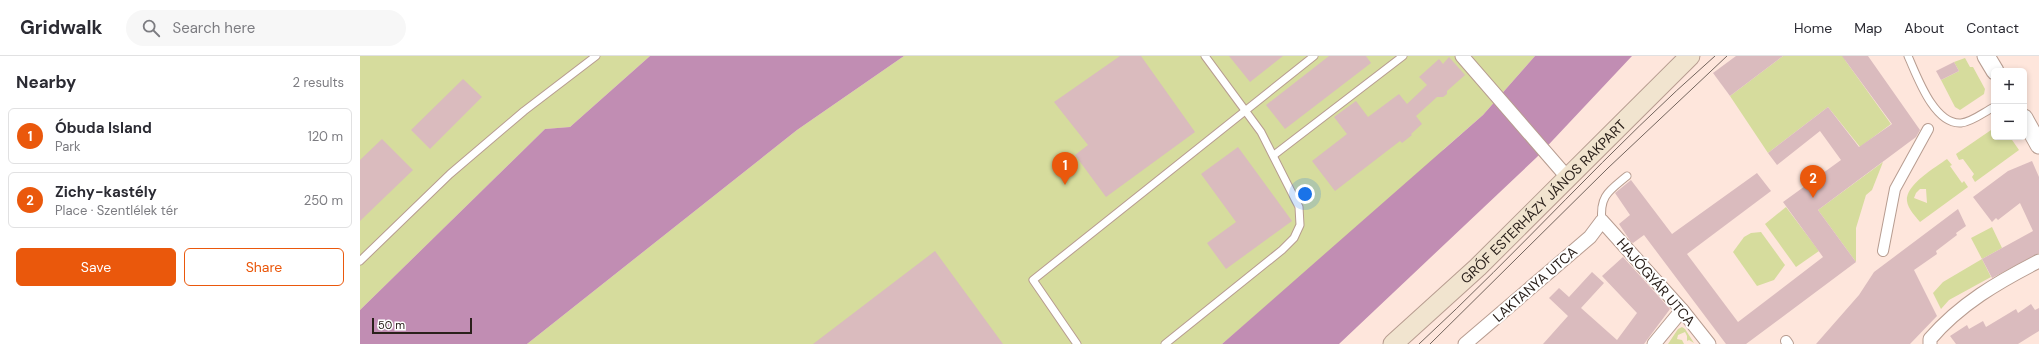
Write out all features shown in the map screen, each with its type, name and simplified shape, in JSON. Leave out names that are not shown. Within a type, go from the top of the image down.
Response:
[{"type":"main road","name":"GRÓF ESTERHÁZY JÁNOS RAKPART","points":[[1393,344],[1478,267],[1690,56]]},
{"type":"street","points":[[1462,56],[1567,177]]},
{"type":"street","points":[[1986,56],[1993,68]]},
{"type":"street","points":[[2027,123],[2039,145]]},
{"type":"street","points":[[1883,251],[1895,189],[1928,129]]},
{"type":"street","name":"HAJÓGYÁR UTCA","points":[[1602,221],[1682,310],[1709,344]]},
{"type":"street","name":"LAKTANYA UTCA","points":[[1465,344],[1590,237],[1602,221]]},
{"type":"street","points":[[1928,342],[1945,321],[1978,295],[2039,261]]},
{"type":"street","points":[[1654,344],[1682,310]]},
{"type":"lane","points":[[360,261],[450,174],[524,110],[596,56]]},
{"type":"lane","points":[[1164,344],[1282,250],[1294,238],[1300,225],[1299,207],[1274,155],[1246,111],[1205,56]]},
{"type":"lane","points":[[1077,344],[1033,280],[1314,56]]},
{"type":"lane","points":[[1274,155],[1403,56]]},
{"type":"lane","points":[[1908,56],[1936,111],[1944,119],[1960,123],[1977,117],[1991,109]]},
{"type":"lane","points":[[1602,221],[1600,207],[1606,193],[1627,176]]},
{"type":"green space","points":[[360,56],[650,56],[570,127],[545,129],[360,310]]},
{"type":"green space","points":[[904,56],[1535,56],[1483,115],[1444,149],[1433,164],[1222,344],[527,344],[797,130]]},
{"type":"green space","points":[[1783,56],[1846,56],[1845,60],[1891,124],[1860,147],[1828,107],[1768,153],[1730,96]]},
{"type":"green space","points":[[1965,58],[1970,67],[1973,67],[1985,89],[1984,94],[1960,110],[1955,107],[1941,80],[1959,71],[1954,62]]},
{"type":"green space","points":[[1991,130],[1991,140],[2012,140],[2019,150],[1975,182],[1972,177],[1974,174],[1963,159],[1959,160],[1956,154]]},
{"type":"green space","points":[[1947,159],[1962,183],[1964,181],[1968,187],[1920,222],[1909,207],[1907,201],[1908,195],[1911,189],[1922,177]],"holes":[[[1920,189],[1926,189],[1927,203],[1914,198]]]},
{"type":"green space","points":[[1883,162],[1872,190],[1866,195],[1856,228],[1856,262],[1818,210]]},
{"type":"green space","points":[[1786,207],[1819,251],[1796,267],[1765,224]]},
{"type":"green space","points":[[1992,227],[2002,248],[1982,259],[1971,238]]},
{"type":"green space","points":[[1761,232],[1785,265],[1774,280],[1757,286],[1733,252],[1744,237],[1751,233]]},
{"type":"green space","points":[[1982,259],[1991,277],[1949,300],[1941,309],[1933,293],[1943,282]]},
{"type":"green space","points":[[1682,327],[1694,343],[1689,340],[1687,341],[1685,332],[1678,335],[1677,339],[1682,340],[1684,344],[1668,344],[1678,329]]},
{"type":"shaded area","points":[[650,56],[904,56],[797,130],[527,344],[360,344],[360,310],[545,129],[570,127]]},
{"type":"shaded area","points":[[1535,56],[1632,56],[1537,157],[1339,344],[1222,344],[1483,115]]},
{"type":"building","points":[[1120,56],[1141,56],[1195,132],[1106,197],[1075,155],[1088,145],[1054,102]]},
{"type":"building","points":[[1229,56],[1283,56],[1250,82]]},
{"type":"building","points":[[1329,56],[1366,56],[1371,63],[1285,129],[1266,105]]},
{"type":"building","points":[[1736,56],[1783,56],[1730,96],[1713,73]]},
{"type":"building","points":[[1842,56],[1868,56],[1920,130],[1916,137],[1818,210],[1856,262],[1746,344],[1726,344],[1644,235],[1633,243],[1631,242],[1619,224],[1630,215],[1615,193],[1631,180],[1672,234],[1757,173],[1771,191],[1687,254],[1738,322],[1823,257],[1783,202],[1841,160],[1820,131],[1777,165],[1768,153],[1828,107],[1859,147],[1892,124]]},
{"type":"building","points":[[1449,57],[1465,75],[1447,91],[1447,94],[1443,97],[1437,97],[1416,116],[1422,124],[1411,134],[1412,135],[1402,143],[1400,141],[1335,191],[1312,161],[1347,134],[1334,117],[1356,101],[1368,117],[1399,94],[1407,104],[1427,85],[1419,77],[1439,59],[1443,64]]},
{"type":"building","points":[[1954,62],[1959,71],[1941,80],[1936,71]]},
{"type":"building","points":[[463,79],[482,97],[430,149],[411,130]]},
{"type":"building","points":[[382,139],[413,170],[360,221],[360,160]]},
{"type":"building","points":[[1238,147],[1292,221],[1226,269],[1207,243],[1236,222],[1201,174]]},
{"type":"building","points":[[2032,161],[2039,177],[2039,253],[1992,278],[1982,259],[2033,231],[2020,203],[1998,220],[1996,218],[1992,222],[1973,197],[2008,171]]},
{"type":"building","points":[[1958,209],[1966,226],[1936,251],[1937,254],[1914,270],[1937,316],[1910,344],[1816,344],[1859,295],[1874,272]]},
{"type":"building","points":[[935,251],[1003,344],[813,344]]},
{"type":"building","points":[[1623,257],[1670,309],[1644,344],[1543,344],[1568,316],[1549,298],[1559,288],[1569,297],[1592,272],[1604,283],[1581,308],[1617,340],[1637,313],[1602,276]]},
{"type":"building","points":[[2031,304],[2035,310],[2039,308],[2039,331],[2018,344],[1956,344],[1950,336],[1967,325],[1969,329],[1983,321],[1986,327],[2016,309],[2018,313]]},
{"type":"tram line","points":[[1419,344],[1493,273],[1639,126],[1715,56]]},
{"type":"tram line","points":[[1430,344],[1608,168],[1727,56]]},
{"type":"place","name":"Óbuda Island","points":[[1065,185]]},
{"type":"place","name":"Zichy-kastély","points":[[1813,198]]}]
